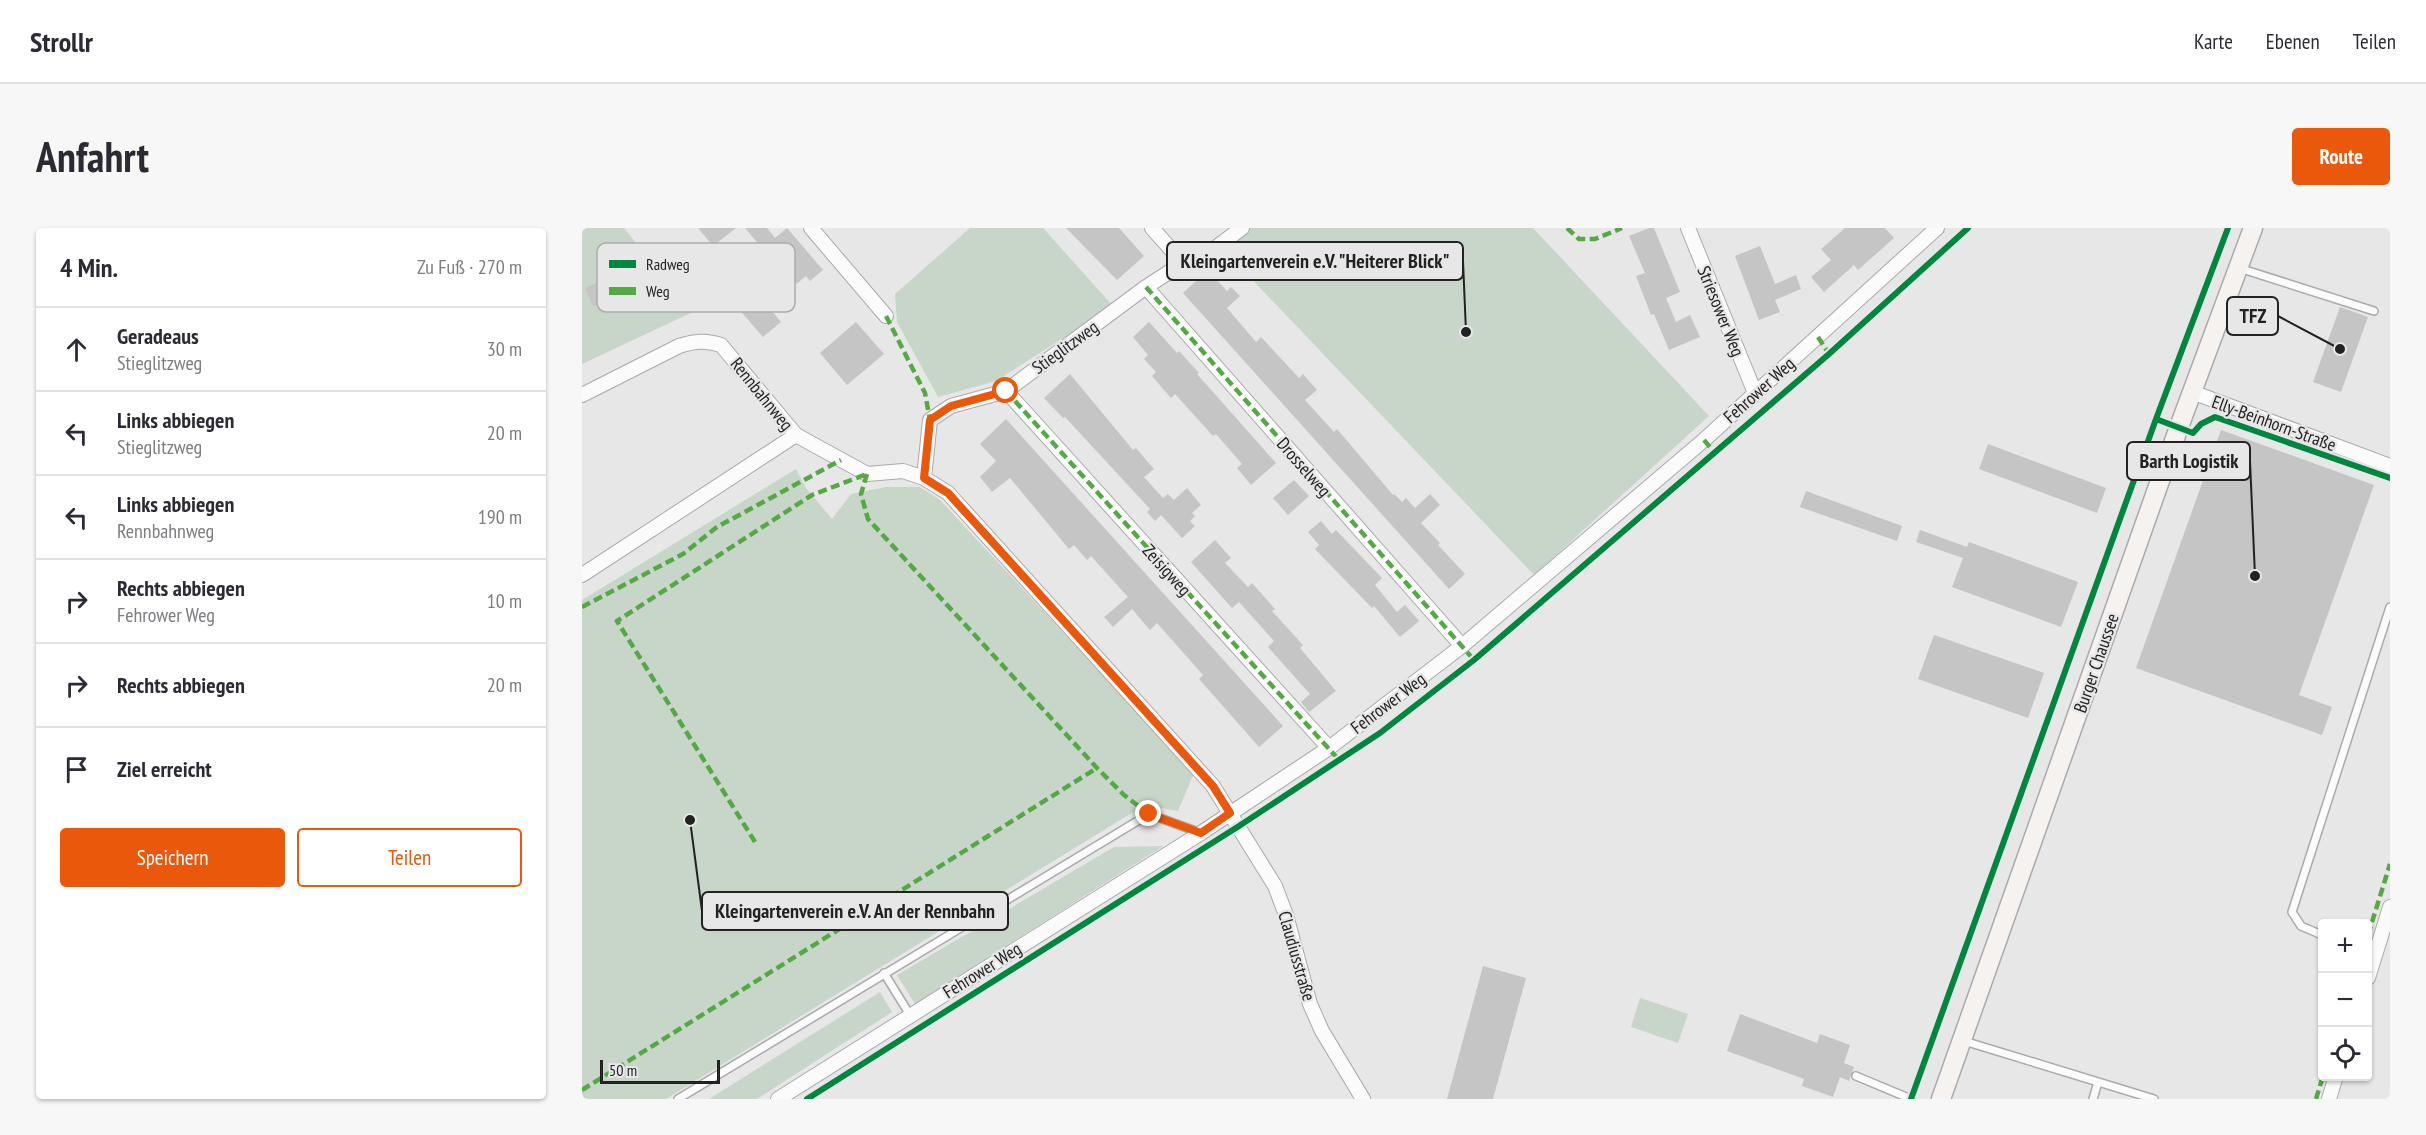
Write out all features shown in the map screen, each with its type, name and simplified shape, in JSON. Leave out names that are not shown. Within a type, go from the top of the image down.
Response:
[{"type":"main road","name":"Burger Chaussee","points":[[1941,1099],[2192,392],[2253,228]]},
{"type":"street","points":[[811,228],[886,316]]},
{"type":"street","points":[[1152,228],[1183,263]]},
{"type":"street","name":"Stieglitzweg","points":[[924,478],[930,420],[951,406],[1006,391],[1146,287],[1183,263],[1197,261],[1242,228]]},
{"type":"street","name":"Striesower Weg","points":[[1688,228],[1755,393]]},
{"type":"street","name":"Fehrower Weg","points":[[778,1099],[1201,833],[1329,748],[1462,646],[1755,393],[1937,228]]},
{"type":"street","name":"Drosselweg","points":[[1146,287],[1462,646]]},
{"type":"street","name":"Rennbahnweg","points":[[582,395],[679,346],[696,341],[710,341],[722,345],[796,435],[867,474],[903,471],[924,478],[948,493],[1213,786],[1230,813]]},
{"type":"street","name":"Zeisigweg","points":[[1006,391],[1329,748]]},
{"type":"street","name":"Elly-Beinhorn-Straße","points":[[2192,392],[2390,466]]},
{"type":"street","points":[[582,575],[796,435]]},
{"type":"street","name":"Claudiusstraße","points":[[1230,813],[1275,886],[1286,915],[1310,1004],[1322,1031],[1364,1099]]},
{"type":"street","points":[[2372,952],[2390,906]]},
{"type":"street","points":[[2329,1099],[2335,1081]]},
{"type":"lane","points":[[2238,268],[2374,311]]},
{"type":"lane","points":[[2318,933],[2301,926],[2292,912],[2390,607]]},
{"type":"lane","points":[[678,1099],[1149,814],[1201,833]]},
{"type":"lane","points":[[884,973],[910,1015]]},
{"type":"lane","points":[[1962,1040],[2154,1099]]},
{"type":"lane","points":[[1856,1076],[1911,1099]]},
{"type":"lane","points":[[2093,1099],[2098,1082]]},
{"type":"green space","points":[[582,228],[624,228],[636,243],[597,243],[597,312],[691,313],[582,364]]},
{"type":"green space","points":[[970,228],[1043,228],[1113,306],[996,381],[938,397],[897,322],[895,294]]},
{"type":"green space","points":[[1250,228],[1533,228],[1709,416],[1534,575],[1222,248]]},
{"type":"green space","points":[[796,469],[806,488],[832,519],[851,494],[886,487],[920,487],[940,500],[1194,773],[1178,811],[1150,806],[1130,814],[666,1099],[582,1099],[582,600]]},
{"type":"green space","points":[[1163,846],[915,1004],[897,975],[1114,847]]},
{"type":"green space","points":[[880,992],[892,1012],[757,1099],[709,1099]]},
{"type":"green space","points":[[1640,998],[1688,1014],[1678,1043],[1631,1027]]},
{"type":"building","points":[[698,228],[736,228],[717,243],[710,243]]},
{"type":"building","points":[[745,228],[767,228],[775,238],[787,228],[823,270],[810,281],[806,276],[795,285],[795,243],[758,243]]},
{"type":"building","points":[[1066,228],[1119,228],[1144,256],[1117,280]]},
{"type":"building","points":[[1654,228],[1680,292],[1666,298],[1676,322],[1690,315],[1700,337],[1669,350],[1654,314],[1651,315],[1636,276],[1645,273],[1629,236]]},
{"type":"building","points":[[1845,228],[1885,228],[1894,238],[1858,270],[1854,265],[1824,292],[1811,277],[1831,260],[1821,249]]},
{"type":"building","points":[[1760,246],[1775,284],[1796,275],[1801,289],[1775,300],[1780,312],[1759,320],[1735,256]]},
{"type":"building","points":[[1208,270],[1227,291],[1231,287],[1240,296],[1227,308],[1256,342],[1261,337],[1299,378],[1303,374],[1317,390],[1305,400],[1334,432],[1337,429],[1393,495],[1402,502],[1406,498],[1415,508],[1430,494],[1440,505],[1421,523],[1465,574],[1449,589],[1183,293]]},
{"type":"building","points":[[597,283],[597,304],[593,306],[585,288]]},
{"type":"building","points":[[2340,307],[2368,317],[2341,392],[2313,382]]},
{"type":"building","points":[[741,312],[773,312],[781,322],[763,337]]},
{"type":"building","points":[[856,322],[884,354],[847,385],[820,353]]},
{"type":"building","points":[[1149,322],[1199,373],[1197,374],[1276,463],[1251,485],[1237,468],[1242,464],[1216,434],[1213,436],[1175,394],[1171,398],[1152,376],[1156,372],[1144,359],[1148,355],[1133,337]]},
{"type":"building","points":[[1070,374],[1133,450],[1136,448],[1154,469],[1144,477],[1163,498],[1168,494],[1174,500],[1187,488],[1201,505],[1192,513],[1195,516],[1190,521],[1195,526],[1182,538],[1161,515],[1155,521],[1147,512],[1150,509],[1065,417],[1063,418],[1044,398]]},
{"type":"building","points":[[1006,419],[1283,726],[1259,747],[1199,679],[1203,675],[1157,623],[1150,630],[1132,609],[1113,627],[1104,617],[1128,597],[1091,556],[1087,560],[1074,545],[1069,549],[1010,478],[992,492],[980,477],[996,461],[980,444]]},
{"type":"building","points":[[2221,430],[2374,485],[2299,695],[2332,707],[2322,735],[2136,668]]},
{"type":"building","points":[[1988,444],[2106,488],[2097,513],[1979,469]]},
{"type":"building","points":[[1294,480],[1309,496],[1288,515],[1273,498]]},
{"type":"building","points":[[1806,491],[1902,526],[1897,541],[1800,507]]},
{"type":"building","points":[[1321,521],[1332,534],[1336,530],[1382,578],[1375,585],[1397,612],[1405,605],[1419,621],[1400,637],[1374,606],[1372,608],[1315,549],[1319,545],[1308,532]]},
{"type":"building","points":[[1920,530],[1967,547],[1969,542],[2078,582],[2061,627],[1952,587],[1963,558],[1916,542]]},
{"type":"building","points":[[1215,540],[1231,558],[1225,563],[1248,587],[1252,583],[1275,609],[1272,611],[1303,645],[1300,648],[1336,691],[1309,712],[1301,702],[1310,694],[1268,647],[1274,641],[1239,602],[1232,608],[1191,562]]},
{"type":"building","points":[[1934,635],[2044,673],[2028,718],[1918,679]]},
{"type":"building","points":[[1483,966],[1526,978],[1493,1099],[1447,1099]]},
{"type":"building","points":[[1740,1014],[1817,1043],[1820,1034],[1850,1045],[1844,1063],[1854,1067],[1849,1081],[1840,1077],[1833,1097],[1802,1086],[1804,1079],[1727,1051]]},
{"type":"marked path","points":[[1567,228],[1579,239],[1595,239],[1622,228]]},
{"type":"marked path","points":[[1146,287],[1474,660]]},
{"type":"marked path","points":[[886,316],[925,393],[930,420]]},
{"type":"marked path","points":[[1818,337],[1829,354]]},
{"type":"marked path","points":[[1006,391],[1339,760]]},
{"type":"marked path","points":[[1704,440],[1714,452]]},
{"type":"marked path","points":[[582,607],[683,554],[717,527],[841,460]]},
{"type":"marked path","points":[[867,474],[861,494],[868,519],[1097,768],[1124,795],[1149,814]]},
{"type":"marked path","points":[[755,842],[617,621],[812,495],[867,474]]},
{"type":"marked path","points":[[582,1090],[1097,768]]},
{"type":"marked path","points":[[2372,922],[2390,864]]},
{"type":"marked path","points":[[2316,1099],[2321,1081]]},
{"type":"cycle path","points":[[807,1099],[1239,826],[1380,733],[1474,660],[1829,354],[1968,228]]},
{"type":"cycle path","points":[[1911,1099],[2156,419],[2228,228]]},
{"type":"cycle path","points":[[2156,419],[2193,433],[2201,424],[2215,417],[2390,478]]},
{"type":"place","name":"Kleingartenverein e.V. \"Heiterer Blick\"","points":[[1466,332]]},
{"type":"place","name":"TFZ","points":[[2340,349]]},
{"type":"place","name":"Barth Logistik","points":[[2255,576]]},
{"type":"place","name":"Kleingartenverein e.V. An der Rennbahn","points":[[690,820]]},
{"type":"route","points":[[1006,391],[951,406],[930,420],[924,478],[948,493],[1213,786],[1230,813],[1201,833],[1149,814]]}]
